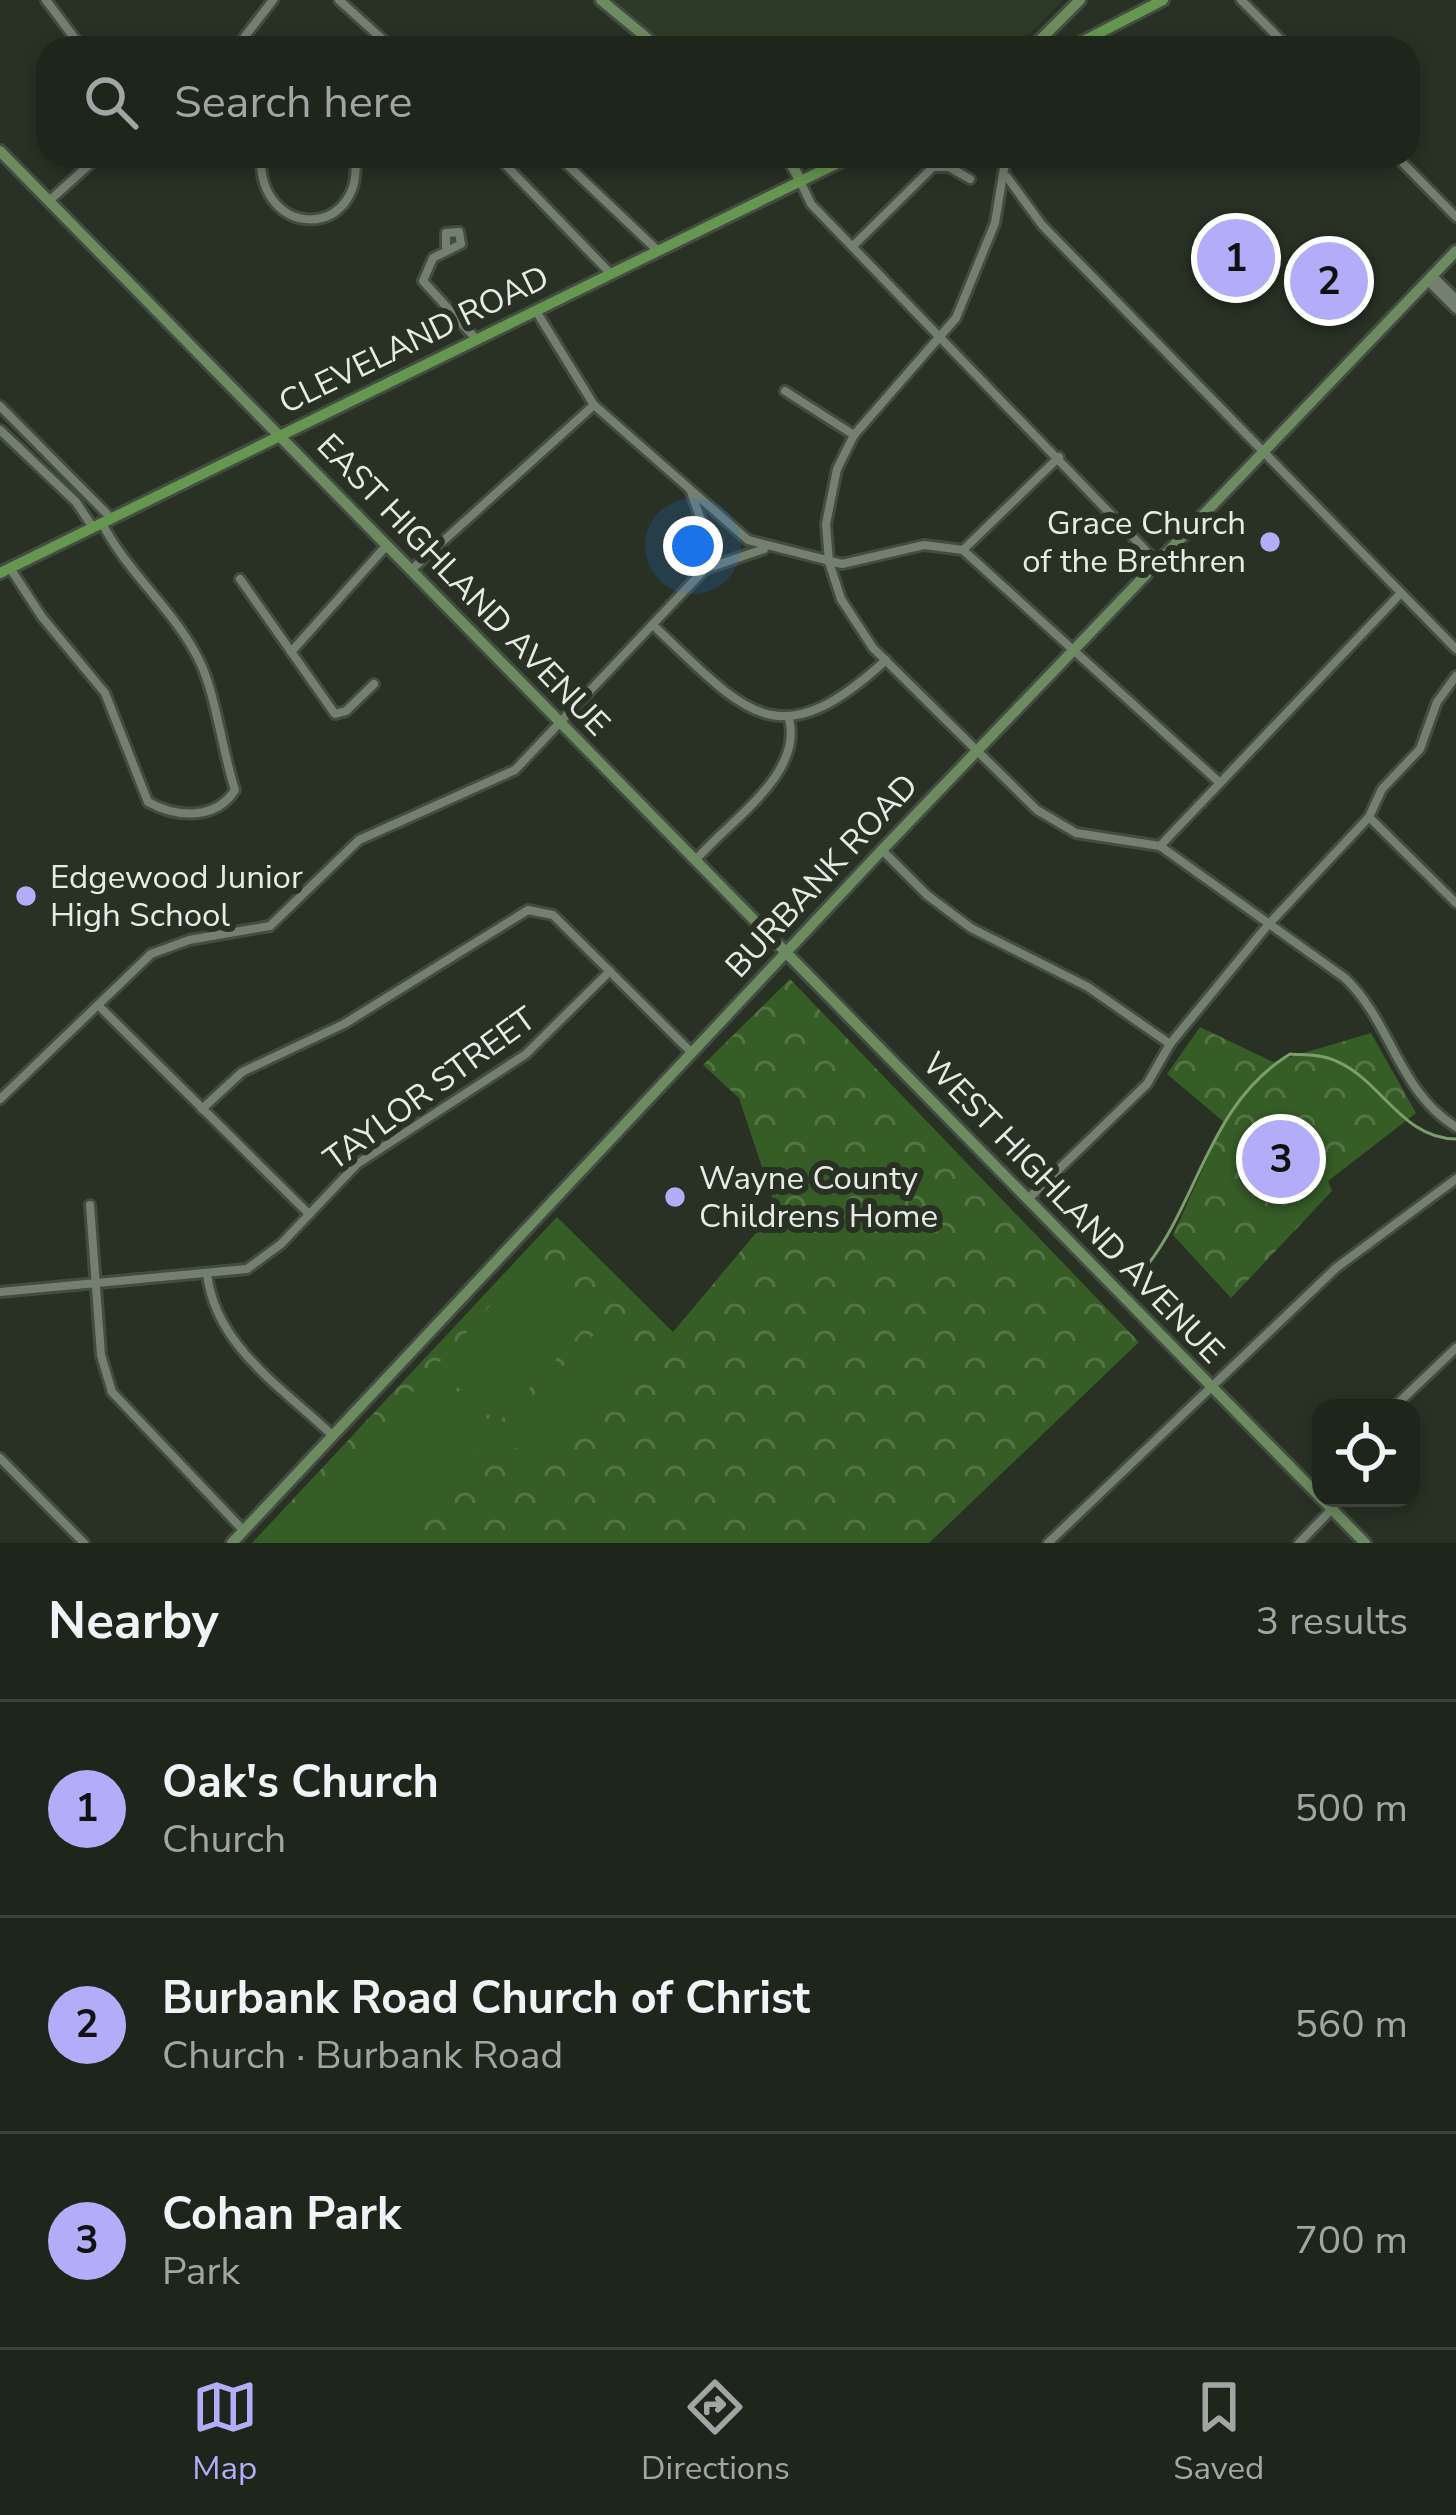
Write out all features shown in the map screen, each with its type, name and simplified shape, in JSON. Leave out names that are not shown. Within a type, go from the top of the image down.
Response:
[{"type":"main road","points":[[1093,36],[1162,0]]},
{"type":"main road","name":"CLEVELAND ROAD","points":[[5,570],[825,168]]},
{"type":"street","points":[[46,0],[73,36]]},
{"type":"street","points":[[245,36],[273,0]]},
{"type":"street","points":[[339,0],[379,36]]},
{"type":"street","points":[[601,0],[644,36]]},
{"type":"street","points":[[1044,36],[1080,0]]},
{"type":"street","points":[[1241,0],[1277,36]]},
{"type":"street","name":"EAST HIGHLAND AVENUE","points":[[0,151],[786,956]]},
{"type":"street","points":[[50,201],[86,168]]},
{"type":"street","points":[[262,168],[265,191],[278,207],[302,220],[332,215],[343,207],[356,168]]},
{"type":"street","points":[[509,168],[610,273]]},
{"type":"street","points":[[571,168],[656,249]]},
{"type":"street","points":[[794,168],[811,204],[1157,562]]},
{"type":"street","points":[[854,246],[932,168]]},
{"type":"street","points":[[952,168],[970,179]]},
{"type":"street","points":[[1006,168],[980,265],[944,338],[854,435],[830,492],[829,562],[846,610],[886,660],[1037,811],[1076,833],[1160,846],[1359,991],[1413,1091],[1456,1127]]},
{"type":"street","points":[[1408,168],[1456,217]]},
{"type":"street","points":[[1006,173],[1017,197],[1042,225],[1456,650]]},
{"type":"street","points":[[446,248],[424,270],[423,281],[476,339]]},
{"type":"street","name":"BURBANK ROAD","points":[[232,1543],[882,850],[1456,251]]},
{"type":"street","points":[[1430,278],[1456,299]]},
{"type":"street","points":[[1430,278],[1456,309]]},
{"type":"street","points":[[536,311],[594,405],[723,521],[766,548],[829,562],[850,563],[924,545],[963,550],[1220,783]]},
{"type":"street","points":[[785,391],[854,435]]},
{"type":"street","points":[[411,570],[594,405]]},
{"type":"street","points":[[0,406],[53,460],[101,522],[120,559],[160,602],[201,664],[235,790],[209,812],[184,813],[148,802],[105,693],[5,570]]},
{"type":"street","points":[[0,430],[101,522]]},
{"type":"street","points":[[963,550],[1059,458]]},
{"type":"street","points":[[44,470],[53,460]]},
{"type":"street","points":[[691,492],[705,531],[705,569]]},
{"type":"street","points":[[291,652],[387,545]]},
{"type":"street","points":[[0,1100],[164,946],[270,926],[359,840],[504,777],[562,726],[705,569],[766,548]]},
{"type":"street","points":[[240,579],[335,714],[346,711],[374,684]]},
{"type":"street","points":[[1160,846],[1401,592]]},
{"type":"street","points":[[655,628],[749,710],[789,719],[842,700],[886,660]]},
{"type":"street","points":[[1027,1199],[1147,1084],[1170,1044],[1268,926],[1369,818],[1382,789],[1420,749],[1437,702],[1456,676]]},
{"type":"street","points":[[694,861],[775,776],[790,740],[789,719]]},
{"type":"street","points":[[1369,818],[1456,903]]},
{"type":"street","points":[[882,850],[927,895],[970,928],[1088,987],[1170,1044]]},
{"type":"street","points":[[202,1109],[242,1072],[344,1024],[528,910],[553,915],[692,1054]]},
{"type":"street","name":"WEST HIGHLAND AVENUE","points":[[786,956],[1214,1390],[1312,1479]]},
{"type":"street","name":"TAYLOR STREET","points":[[0,1292],[234,1273],[259,1262],[357,1164],[544,1040],[610,971]]},
{"type":"street","points":[[99,1006],[309,1214]]},
{"type":"street","points":[[1053,1541],[1336,1268],[1456,1180]]},
{"type":"street","points":[[90,1204],[101,1355],[112,1392],[244,1531]]},
{"type":"street","points":[[207,1274],[211,1308],[229,1337],[332,1435]]},
{"type":"street","points":[[1402,1399],[1456,1348]]},
{"type":"street","points":[[0,1458],[84,1543]]},
{"type":"street","points":[[1300,1543],[1333,1509]]},
{"type":"street","name":"WEST HIGHLAND AVENUE","points":[[1333,1509],[1366,1543]]},
{"type":"shaded area","points":[[614,0],[1063,0],[1028,36],[658,36]]},
{"type":"green space","points":[[790,979],[1139,1342],[929,1543],[252,1543],[557,1217],[673,1332],[776,1209],[739,1098],[703,1065]]},
{"type":"green space","points":[[1200,1027],[1273,1062],[1371,1033],[1416,1113],[1328,1181],[1332,1191],[1231,1298],[1173,1235],[1224,1122],[1167,1074]]},
{"type":"green space","points":[[522,1270],[585,1327],[498,1423],[435,1367]]},
{"type":"green space","points":[[596,1333],[628,1365],[580,1412],[548,1381]]},
{"type":"green space","points":[[433,1369],[495,1426],[408,1522],[346,1466]]},
{"type":"green space","points":[[545,1383],[577,1415],[530,1462],[498,1431]]},
{"type":"green space","points":[[344,1468],[405,1526],[389,1543],[273,1543]]},
{"type":"waterway","points":[[1132,1283],[1172,1227],[1237,1103],[1290,1054],[1323,1057],[1346,1066],[1419,1129],[1456,1139]]},
{"type":"place","name":"Oak's Church","points":[[1236,258]]},
{"type":"place","name":"Burbank Road Church of Christ","points":[[1329,281]]},
{"type":"place","name":"Grace Church of the Brethren","points":[[1270,542]]},
{"type":"place","name":"Edgewood Junior High School","points":[[26,896]]},
{"type":"place","name":"Cohan Park","points":[[1281,1159]]},
{"type":"place","name":"Wayne County Childrens Home","points":[[675,1197]]}]
